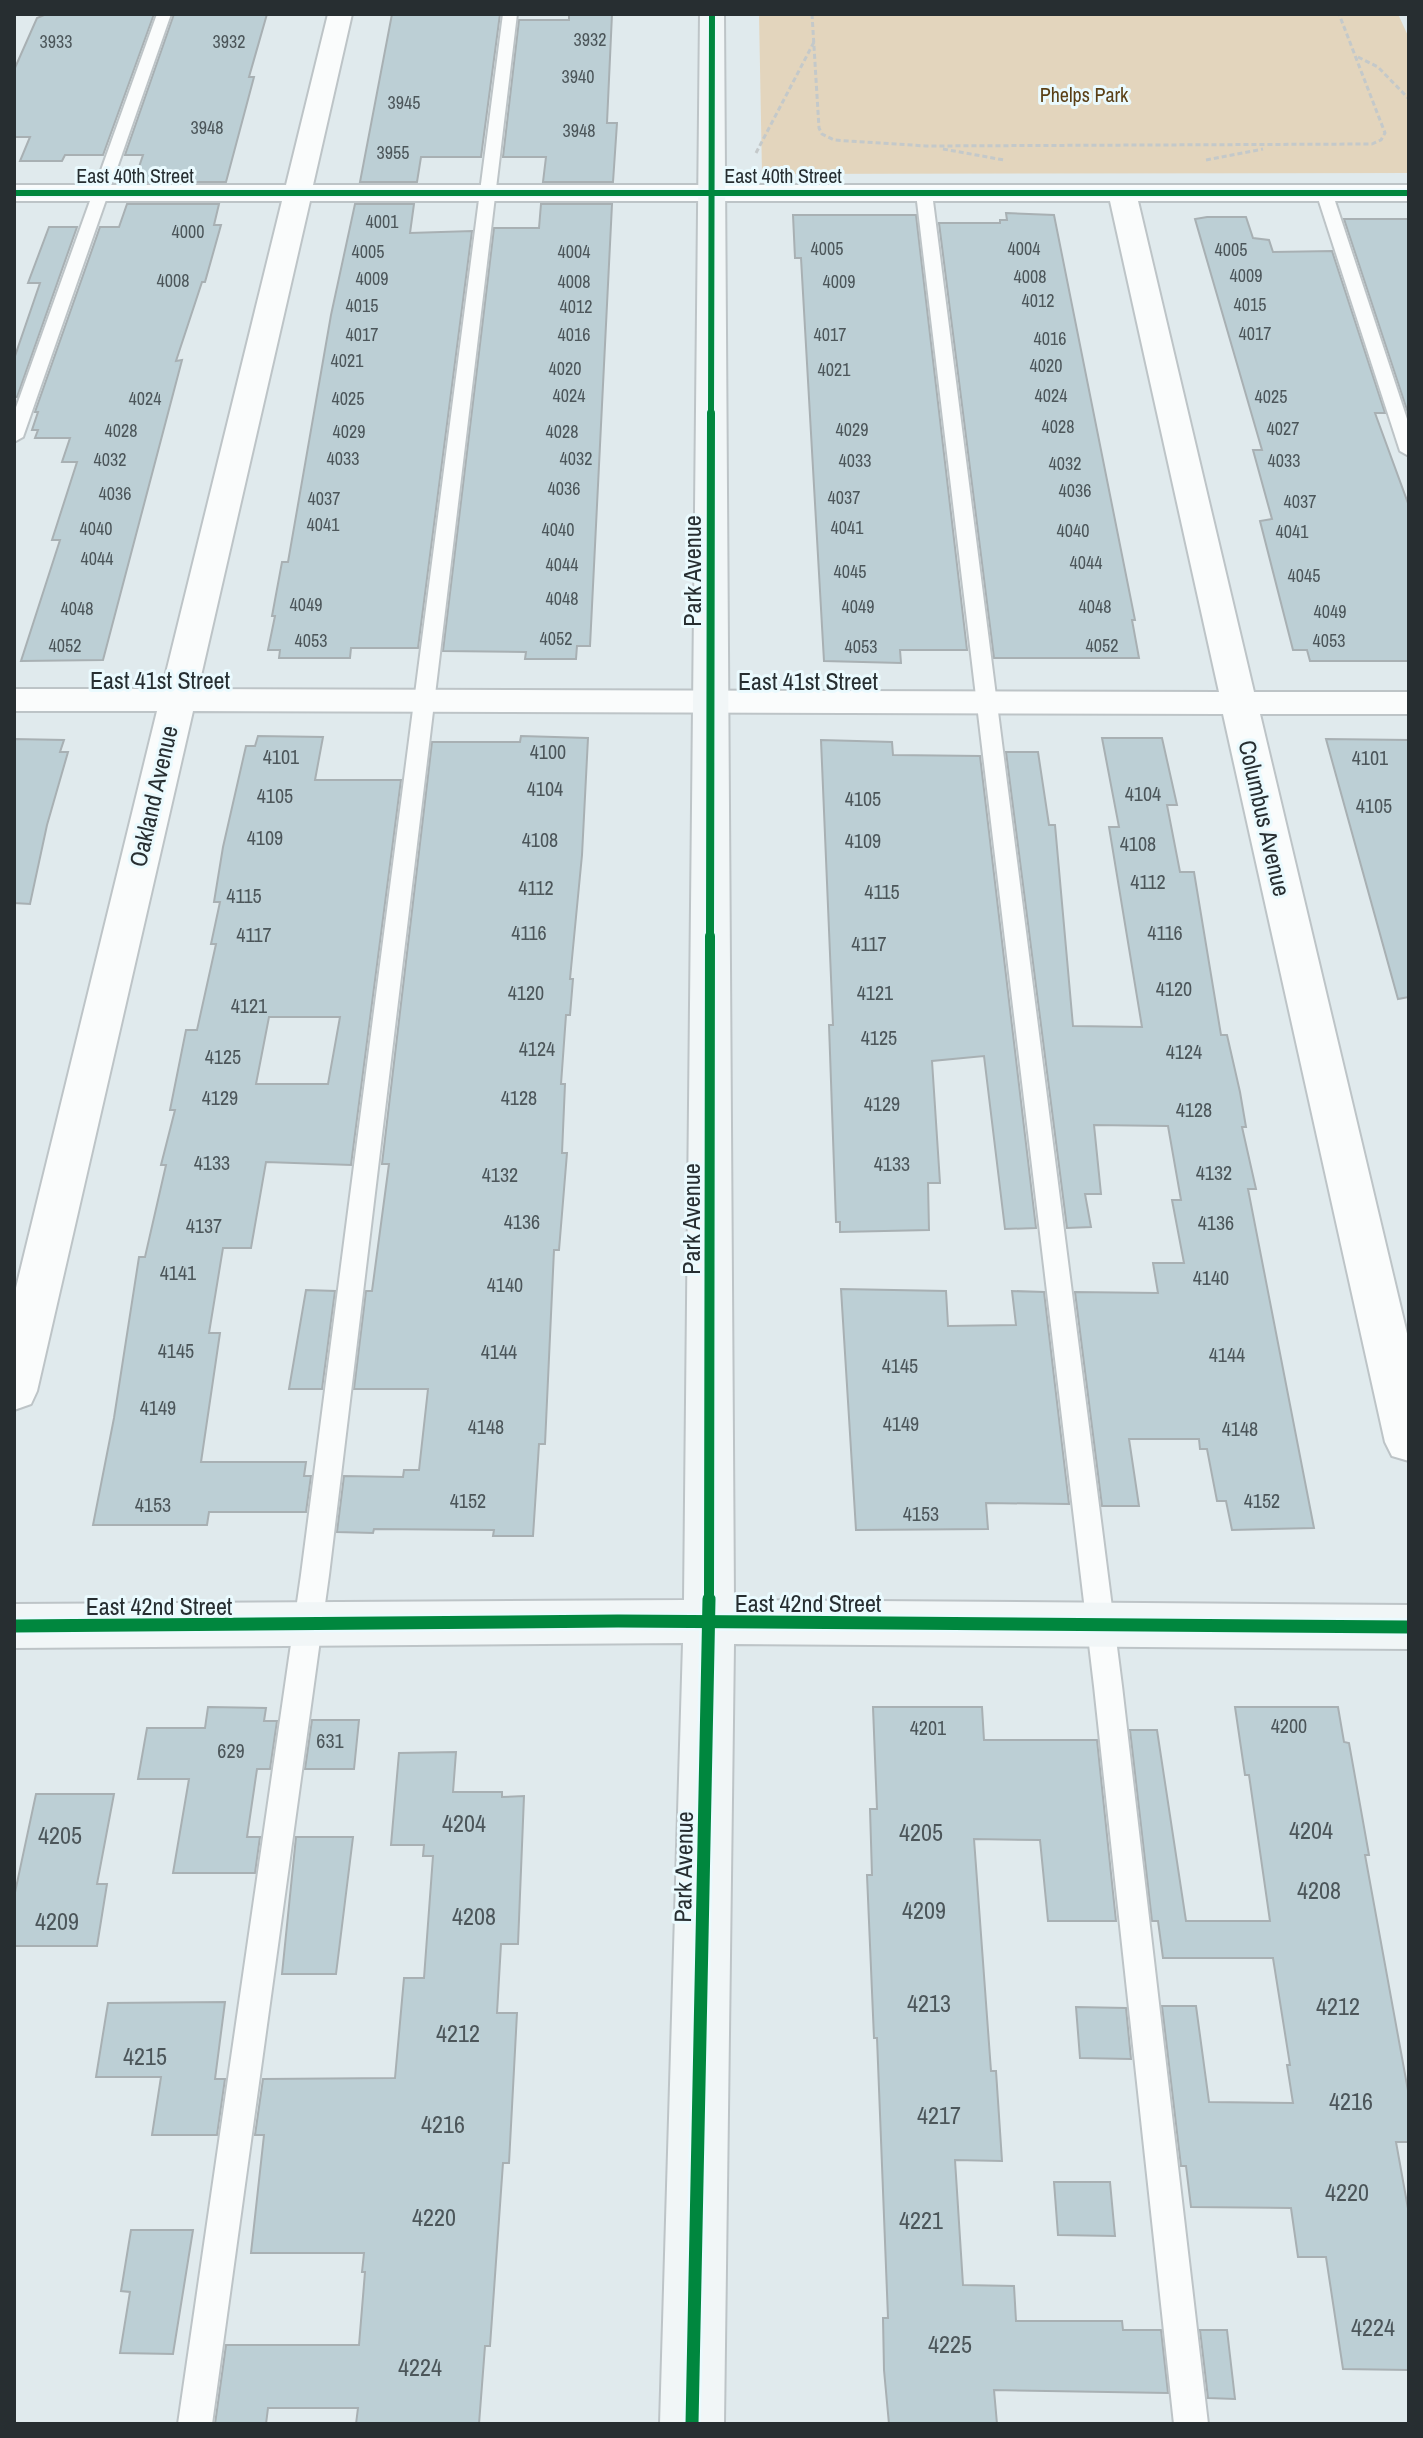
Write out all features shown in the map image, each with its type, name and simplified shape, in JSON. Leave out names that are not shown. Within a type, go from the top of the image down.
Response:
[{"type":"street","name":"Oakland Avenue","points":[[14,1391],[340,14]]},
{"type":"street","name":"Park Avenue","points":[[692,2424],[709,1622],[712,14]]},
{"type":"street","name":"East 40th Street","points":[[14,193],[1409,193]]},
{"type":"street","name":"Columbus Avenue","points":[[1122,194],[1409,1442]]},
{"type":"street","name":"East 41st Street","points":[[14,700],[1409,703]]},
{"type":"street","name":"East 42nd Street","points":[[14,1626],[709,1622],[1409,1627]]},
{"type":"lane","points":[[14,437],[164,14]]},
{"type":"lane","points":[[195,2424],[315,1575],[510,14]]},
{"type":"lane","points":[[1324,192],[1409,451]]},
{"type":"lane","points":[[924,193],[989,702],[1191,2424]]},
{"type":"path","points":[[812,14],[822,134],[834,140],[878,145],[1372,144],[1381,140],[1385,133],[1339,14]]},
{"type":"path","points":[[756,153],[814,41]]},
{"type":"path","points":[[1357,57],[1378,67],[1409,99]]},
{"type":"green space","name":"Phelps Park","points":[[759,14],[1398,14],[1409,38],[1409,173],[762,174]]},
{"type":"building","points":[[154,14],[103,155],[65,155],[62,161],[20,161],[30,137],[14,137],[14,70],[37,18],[44,15]]},
{"type":"building","points":[[174,14],[267,14],[249,77],[254,77],[226,182],[134,182],[143,155],[125,155]]},
{"type":"building","points":[[392,14],[500,14],[481,157],[421,157],[417,182],[360,182]]},
{"type":"building","points":[[569,14],[612,14],[607,123],[617,123],[613,182],[543,182],[546,157],[503,157],[519,20],[569,20]]},
{"type":"building","points":[[127,204],[219,204],[214,225],[221,225],[205,282],[202,282],[176,361],[182,360],[103,660],[21,661],[60,540],[52,540],[77,462],[62,462],[70,438],[35,438],[38,430],[32,430],[38,412],[35,412],[100,227],[119,227]]},
{"type":"building","points":[[355,204],[414,204],[410,233],[472,231],[418,648],[351,648],[350,658],[279,658],[280,650],[268,650],[275,616],[272,616],[282,562],[288,562],[331,315]]},
{"type":"building","points":[[541,204],[612,204],[590,646],[577,646],[576,659],[525,659],[526,652],[443,651],[494,228],[539,228]]},
{"type":"building","points":[[1006,213],[1054,215],[1135,620],[1132,620],[1139,658],[994,658],[939,223],[1000,223],[1000,220],[1007,220]]},
{"type":"building","points":[[793,215],[916,215],[967,650],[900,650],[901,663],[824,661],[801,258],[795,258]]},
{"type":"building","points":[[1246,217],[1253,238],[1269,240],[1273,252],[1332,251],[1385,413],[1375,413],[1409,506],[1409,661],[1310,661],[1307,650],[1293,650],[1260,521],[1272,519],[1253,450],[1262,450],[1195,219]]},
{"type":"building","points":[[1344,219],[1409,219],[1409,413],[1408,413]]},
{"type":"building","points":[[49,227],[77,227],[17,397],[14,397],[14,359],[40,283],[28,283]]},
{"type":"building","points":[[258,736],[323,737],[315,780],[401,780],[351,1165],[266,1162],[251,1248],[223,1248],[209,1333],[220,1333],[201,1462],[306,1462],[304,1476],[311,1476],[306,1512],[209,1512],[207,1525],[93,1525],[114,1418],[139,1257],[145,1257],[166,1165],[161,1165],[175,1110],[170,1110],[186,1030],[197,1030],[216,944],[211,944],[220,902],[214,902],[223,847],[246,746],[255,746]],"holes":[[[269,1017],[340,1017],[328,1084],[256,1084]]]},
{"type":"building","points":[[521,736],[588,738],[582,855],[570,979],[573,979],[570,1015],[566,1015],[561,1084],[565,1084],[562,1153],[567,1153],[559,1250],[554,1250],[545,1444],[539,1444],[533,1536],[493,1536],[494,1530],[374,1529],[373,1533],[337,1532],[344,1476],[403,1477],[404,1470],[419,1470],[428,1389],[354,1389],[366,1291],[372,1291],[389,1164],[382,1164],[432,742],[520,742]]},
{"type":"building","points":[[1102,738],[1162,738],[1177,805],[1167,805],[1180,872],[1194,872],[1221,1035],[1227,1035],[1240,1092],[1246,1127],[1242,1127],[1256,1189],[1248,1189],[1314,1528],[1232,1530],[1226,1501],[1217,1501],[1207,1449],[1200,1449],[1199,1439],[1129,1439],[1139,1506],[1102,1506],[1075,1292],[1158,1293],[1153,1263],[1184,1263],[1172,1200],[1181,1200],[1168,1126],[1094,1125],[1101,1194],[1085,1194],[1091,1227],[1067,1228],[1006,752],[1038,752],[1049,825],[1055,825],[1073,1026],[1142,1027],[1109,827],[1119,827]]},
{"type":"building","points":[[14,739],[64,740],[60,752],[68,752],[47,825],[30,904],[14,903]]},
{"type":"building","points":[[1326,739],[1409,740],[1409,997],[1398,999]]},
{"type":"building","points":[[821,740],[892,742],[893,755],[980,756],[1036,1228],[1005,1229],[984,1056],[932,1061],[940,1183],[928,1183],[929,1230],[840,1232],[840,1222],[836,1222],[829,1025],[833,1025]]},
{"type":"building","points":[[841,1289],[946,1291],[948,1326],[1016,1325],[1012,1291],[1044,1292],[1069,1504],[986,1503],[988,1529],[856,1530]]},
{"type":"building","points":[[306,1290],[335,1291],[322,1389],[289,1389]]},
{"type":"building","points":[[208,1707],[266,1708],[264,1721],[277,1721],[270,1769],[257,1769],[247,1837],[260,1837],[255,1873],[173,1873],[189,1779],[138,1779],[147,1728],[205,1728]]},
{"type":"building","points":[[873,1707],[982,1707],[984,1740],[1097,1740],[1116,1921],[1048,1921],[1040,1840],[974,1839],[991,2071],[996,2071],[1002,2161],[955,2160],[963,2285],[1014,2286],[1016,2321],[1122,2321],[1123,2330],[1161,2330],[1168,2393],[994,2390],[997,2424],[889,2424],[884,2370],[883,2318],[888,2318],[877,2038],[874,2038],[867,1875],[872,1875],[870,1809],[877,1809]]},
{"type":"building","points":[[1235,1707],[1338,1707],[1344,1742],[1349,1743],[1369,1855],[1365,1855],[1409,2096],[1409,2142],[1396,2142],[1409,2214],[1409,2370],[1343,2369],[1326,2257],[1298,2257],[1291,2208],[1191,2207],[1186,2166],[1181,2166],[1162,2006],[1196,2006],[1209,2102],[1293,2103],[1287,2065],[1290,2065],[1273,1958],[1163,1958],[1158,1921],[1152,1921],[1130,1730],[1157,1730],[1186,1921],[1270,1921],[1249,1775],[1245,1775]]},
{"type":"building","points":[[312,1720],[359,1720],[354,1769],[305,1769]]},
{"type":"building","points":[[456,1752],[453,1792],[502,1792],[502,1797],[524,1796],[518,1944],[501,1944],[497,2013],[517,2013],[509,2163],[503,2163],[490,2346],[485,2346],[479,2424],[356,2424],[358,2408],[268,2408],[266,2424],[215,2424],[226,2345],[359,2345],[364,2253],[251,2253],[264,2135],[255,2135],[263,2079],[395,2078],[404,1978],[424,1978],[433,1856],[423,1856],[424,1845],[391,1845],[399,1753]]},
{"type":"building","points":[[36,1794],[114,1794],[97,1884],[107,1884],[97,1946],[14,1946],[14,1897]]},
{"type":"building","points":[[296,1837],[353,1837],[336,1974],[282,1974]]},
{"type":"building","points":[[225,2002],[215,2079],[225,2079],[217,2135],[152,2135],[161,2077],[96,2077],[108,2003]]},
{"type":"building","points":[[1076,2007],[1126,2008],[1131,2059],[1080,2058]]},
{"type":"building","points":[[1054,2182],[1110,2182],[1115,2236],[1058,2235]]},
{"type":"building","points":[[131,2230],[193,2230],[173,2354],[120,2353],[130,2292],[121,2291]]},
{"type":"building","points":[[1200,2330],[1227,2330],[1235,2399],[1208,2398]]},
{"type":"cycle path","points":[[692,2424],[709,1622],[712,14]]},
{"type":"cycle path","points":[[14,193],[1409,193]]},
{"type":"cycle path","points":[[14,1626],[618,1621],[1409,1627]]}]
